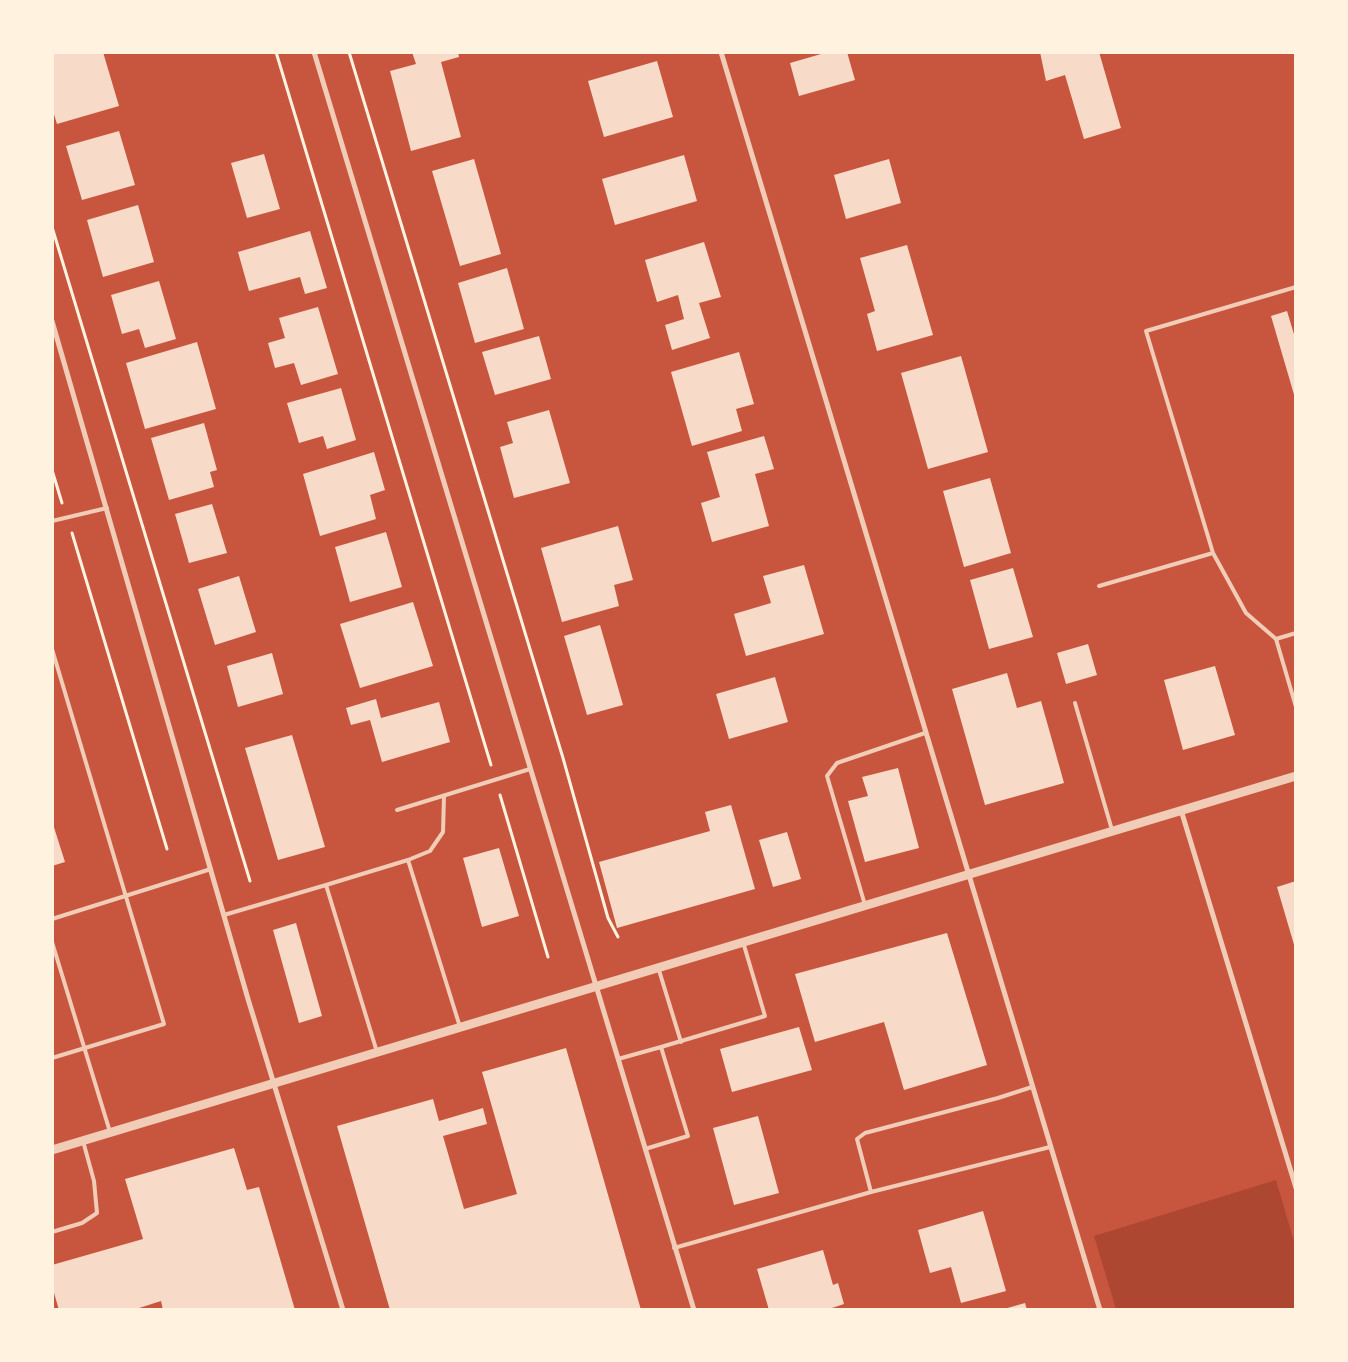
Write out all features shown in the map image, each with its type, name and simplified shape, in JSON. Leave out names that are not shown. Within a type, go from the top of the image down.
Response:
[{"type":"street","points":[[314,52],[694,1310]]},
{"type":"street","points":[[721,52],[967,874],[1100,1310]]},
{"type":"street","points":[[52,321],[224,915],[343,1310]]},
{"type":"street","points":[[52,1150],[1296,776]]},
{"type":"street","points":[[1181,810],[1296,1188]]},
{"type":"lane","points":[[1296,287],[1146,331],[1212,553],[1246,612],[1276,639],[1296,707]]},
{"type":"lane","points":[[52,521],[107,508]]},
{"type":"lane","points":[[1099,586],[1212,553]]},
{"type":"lane","points":[[1276,639],[1296,633]]},
{"type":"lane","points":[[52,648],[164,1024],[52,1058]]},
{"type":"lane","points":[[1075,703],[1112,830]]},
{"type":"lane","points":[[865,905],[827,776],[836,763],[926,734]]},
{"type":"lane","points":[[397,810],[530,769]]},
{"type":"lane","points":[[224,915],[408,860],[430,851],[443,832],[444,796]]},
{"type":"lane","points":[[408,860],[460,1027]]},
{"type":"lane","points":[[52,919],[211,869]]},
{"type":"lane","points":[[326,885],[377,1052]]},
{"type":"lane","points":[[52,942],[110,1132]]},
{"type":"lane","points":[[618,1059],[765,1016],[743,942]]},
{"type":"lane","points":[[658,967],[681,1042]]},
{"type":"lane","points":[[644,1149],[688,1136],[661,1047]]},
{"type":"lane","points":[[871,1192],[857,1139],[865,1133],[998,1098],[1032,1087]]},
{"type":"lane","points":[[52,1232],[82,1223],[97,1213],[94,1181],[83,1140]]},
{"type":"lane","points":[[674,1248],[871,1192],[1050,1147]]},
{"type":"path","points":[[276,52],[548,957]]},
{"type":"path","points":[[349,52],[566,767],[608,918],[618,937]]},
{"type":"path","points":[[52,227],[250,881]]},
{"type":"path","points":[[52,470],[167,849]]},
{"type":"shaded area","points":[[1276,1180],[1295,1245],[1295,1309],[1116,1309],[1094,1236]]},
{"type":"building","points":[[52,52],[103,52],[119,106],[57,124],[52,108]]},
{"type":"building","points":[[412,52],[458,52],[459,57],[441,62],[461,137],[411,151],[390,71],[416,64]]},
{"type":"building","points":[[828,52],[847,52],[855,80],[799,96],[790,63]]},
{"type":"building","points":[[1040,52],[1099,52],[1121,128],[1084,139],[1065,75],[1046,81]]},
{"type":"building","points":[[657,61],[673,117],[604,137],[588,81]]},
{"type":"building","points":[[119,131],[135,185],[82,200],[66,146]]},
{"type":"building","points":[[264,154],[280,209],[247,218],[231,163]]},
{"type":"building","points":[[684,155],[697,201],[615,225],[602,179]]},
{"type":"building","points":[[474,159],[501,254],[460,266],[432,171]]},
{"type":"building","points":[[889,159],[901,203],[846,219],[834,175]]},
{"type":"building","points":[[138,205],[154,262],[103,277],[87,220]]},
{"type":"building","points":[[310,231],[327,288],[305,294],[300,277],[249,291],[238,252]]},
{"type":"building","points":[[704,242],[721,297],[699,303],[710,338],[672,350],[665,325],[684,319],[678,295],[657,302],[645,260]]},
{"type":"building","points":[[907,245],[933,335],[877,351],[867,314],[875,311],[860,258]]},
{"type":"building","points":[[507,268],[524,329],[475,343],[458,283]]},
{"type":"building","points":[[159,281],[176,339],[145,348],[139,329],[122,334],[111,295]]},
{"type":"building","points":[[318,307],[338,374],[301,385],[294,363],[275,368],[268,343],[285,338],[279,318]]},
{"type":"building","points":[[1287,311],[1296,341],[1295,398],[1271,316]]},
{"type":"building","points":[[539,336],[551,379],[495,395],[482,352]]},
{"type":"building","points":[[197,342],[216,409],[145,429],[126,363]]},
{"type":"building","points":[[739,352],[754,404],[736,409],[742,431],[692,446],[671,372]]},
{"type":"building","points":[[961,356],[988,452],[928,469],[901,373]]},
{"type":"building","points":[[341,388],[356,440],[327,449],[323,436],[299,443],[287,403]]},
{"type":"building","points":[[549,410],[570,483],[514,498],[500,447],[513,443],[507,422]]},
{"type":"building","points":[[204,423],[217,470],[210,472],[214,487],[169,500],[151,438]]},
{"type":"building","points":[[764,436],[774,469],[755,474],[769,526],[712,542],[701,503],[720,497],[707,452]]},
{"type":"building","points":[[374,452],[385,490],[370,495],[376,519],[320,536],[303,474]]},
{"type":"building","points":[[990,478],[1011,553],[964,567],[943,491]]},
{"type":"building","points":[[212,504],[227,553],[189,563],[175,514]]},
{"type":"building","points":[[618,526],[633,580],[614,585],[619,606],[562,622],[541,548]]},
{"type":"building","points":[[386,532],[402,587],[350,602],[335,547]]},
{"type":"building","points":[[804,565],[824,634],[746,656],[734,614],[771,603],[763,576]]},
{"type":"building","points":[[1013,568],[1033,637],[989,649],[970,580]]},
{"type":"building","points":[[239,576],[256,632],[215,645],[198,589]]},
{"type":"building","points":[[413,602],[433,666],[360,688],[340,624]]},
{"type":"building","points":[[600,625],[623,705],[587,715],[564,636]]},
{"type":"building","points":[[1088,644],[1097,675],[1066,684],[1057,653]]},
{"type":"building","points":[[272,653],[283,694],[238,707],[227,666]]},
{"type":"building","points":[[1215,666],[1235,735],[1183,750],[1164,680]]},
{"type":"building","points":[[1007,673],[1017,708],[1041,701],[1064,783],[985,805],[952,689]]},
{"type":"building","points":[[775,677],[788,722],[729,739],[716,694]]},
{"type":"building","points":[[376,699],[381,718],[439,702],[450,742],[382,762],[370,720],[351,725],[346,708]]},
{"type":"building","points":[[292,735],[325,847],[278,860],[245,748]]},
{"type":"building","points":[[898,768],[919,848],[865,862],[848,801],[868,796],[862,777]]},
{"type":"building","points":[[731,805],[755,889],[617,928],[599,862],[710,831],[705,812]]},
{"type":"building","points":[[52,821],[65,862],[52,866]]},
{"type":"building","points":[[787,832],[801,879],[773,887],[759,840]]},
{"type":"building","points":[[499,848],[519,916],[482,927],[463,858]]},
{"type":"building","points":[[1296,881],[1296,948],[1295,948],[1277,887]]},
{"type":"building","points":[[296,923],[322,1016],[299,1023],[273,930]]},
{"type":"building","points":[[947,933],[987,1065],[904,1090],[884,1022],[815,1042],[795,974]]},
{"type":"building","points":[[799,1027],[812,1070],[732,1092],[720,1049]]},
{"type":"building","points":[[566,1048],[641,1310],[390,1310],[337,1126],[433,1099],[439,1121],[483,1108],[487,1124],[443,1136],[464,1209],[517,1194],[482,1072]]},
{"type":"building","points":[[758,1116],[779,1193],[734,1205],[713,1128]]},
{"type":"building","points":[[234,1148],[247,1190],[259,1187],[295,1310],[163,1310],[161,1301],[133,1310],[59,1310],[52,1286],[52,1265],[143,1239],[125,1179]]},
{"type":"building","points":[[983,1211],[1006,1291],[961,1303],[951,1267],[930,1273],[918,1230]]},
{"type":"building","points":[[823,1250],[833,1285],[838,1283],[844,1304],[826,1310],[769,1310],[757,1269]]},
{"type":"building","points":[[1025,1303],[1027,1310],[1004,1310],[1004,1309]]}]
